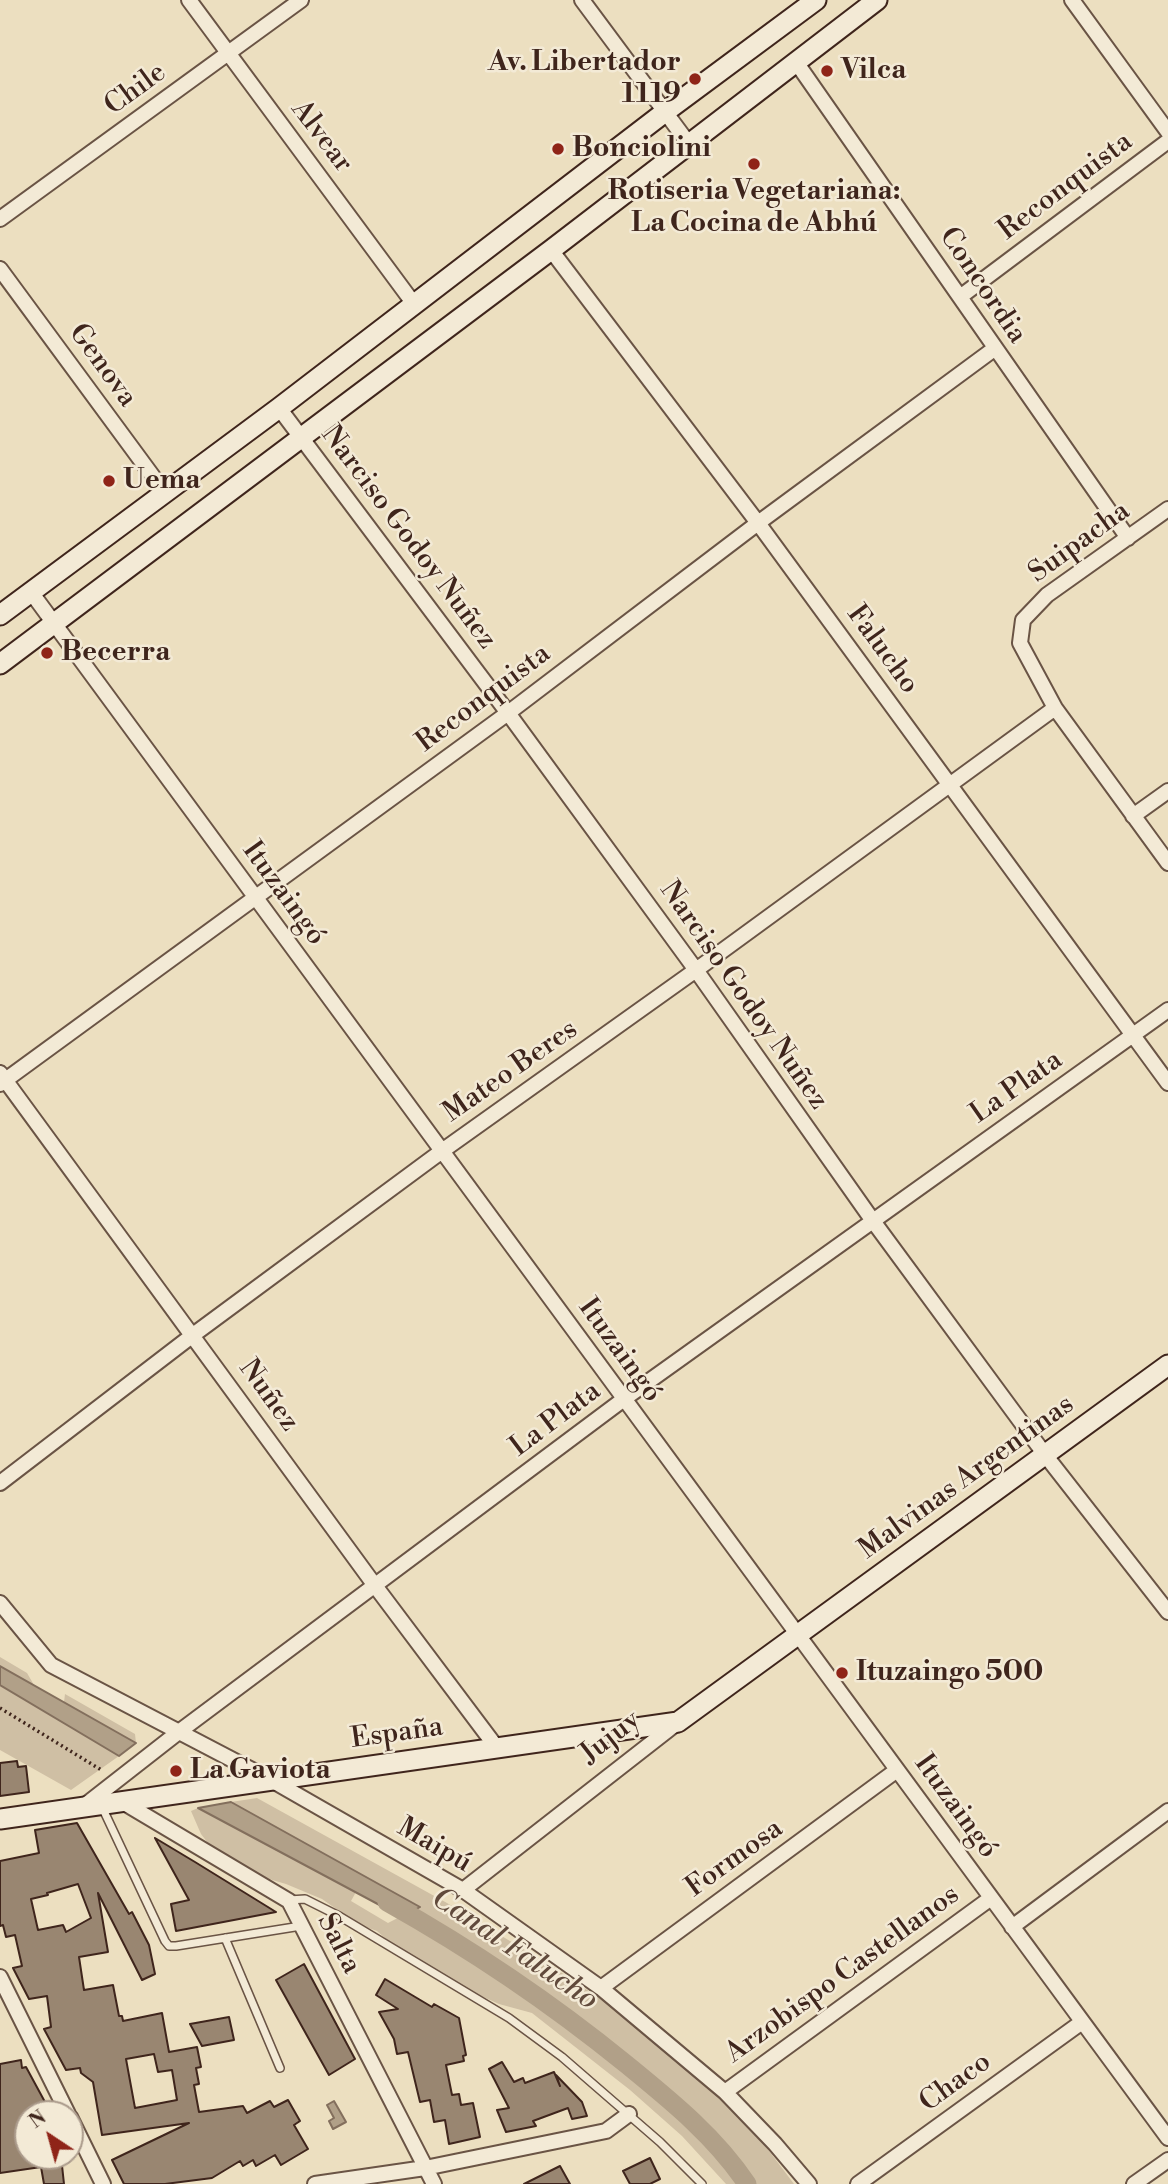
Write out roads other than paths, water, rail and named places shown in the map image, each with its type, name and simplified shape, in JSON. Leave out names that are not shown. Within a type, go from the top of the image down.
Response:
[{"type":"main road","points":[[0,615],[279,408],[665,112],[816,0]]},
{"type":"main road","points":[[0,664],[551,250],[877,0]]},
{"type":"main road","name":"Malvinas Argentinas","points":[[798,1635],[1168,1365]]},
{"type":"main road","name":"Jujuy","points":[[678,1722],[798,1635]]},
{"type":"main road","name":"España","points":[[0,1819],[678,1722]]},
{"type":"street","name":"Alvear","points":[[189,0],[414,304]]},
{"type":"street","name":"Chile","points":[[0,219],[301,0]]},
{"type":"street","points":[[582,0],[689,144]]},
{"type":"street","points":[[1072,0],[1168,132]]},
{"type":"street","name":"Concordia","points":[[796,62],[1128,538]]},
{"type":"street","name":"Reconquista","points":[[960,297],[1168,141]]},
{"type":"street","name":"Falucho","points":[[551,250],[758,523],[1168,1083]]},
{"type":"street","name":"Genova","points":[[0,269],[165,493]]},
{"type":"street","name":"Reconquista","points":[[2,1079],[508,713],[758,523],[994,349]]},
{"type":"street","name":"Narciso Godoy Nuñez","points":[[279,408],[508,713],[696,970],[873,1221],[1046,1456],[1168,1612]]},
{"type":"street","name":"Suipacha","points":[[1055,708],[1020,643],[1023,620],[1047,595],[1168,509]]},
{"type":"street","name":"Ituzaingó","points":[[31,592],[1168,2138]]},
{"type":"street","points":[[1055,708],[1168,863]]},
{"type":"street","name":"Mateo Beres","points":[[0,1483],[193,1335],[442,1151],[1055,708]]},
{"type":"street","points":[[1133,816],[1168,791]]},
{"type":"street","name":"La Plata","points":[[102,1803],[118,1780],[180,1731],[624,1399],[1168,1010]]},
{"type":"street","name":"Nuñez","points":[[2,1079],[497,1748]]},
{"type":"street","name":"Maipú","points":[[0,1603],[51,1665],[273,1780],[463,1890],[601,1987],[725,2092],[809,2184]]},
{"type":"street","name":"Jujuy","points":[[463,1890],[678,1722]]},
{"type":"street","name":"Formosa","points":[[601,1987],[897,1770]]},
{"type":"street","name":"Salta","points":[[102,1803],[289,1900],[434,2184]]},
{"type":"street","points":[[1012,1927],[1168,1811]]},
{"type":"street","name":"Arzobispo Castellanos","points":[[725,2092],[991,1898]]},
{"type":"street","points":[[0,1977],[61,2100]]},
{"type":"street","name":"Chaco","points":[[858,2184],[1082,2022]]},
{"type":"street","points":[[315,2184],[425,2168],[606,2131],[629,2114]]},
{"type":"street","points":[[84,2146],[103,2184]]},
{"type":"street","points":[[1134,2184],[1168,2160]]},
{"type":"lane","points":[[102,1803],[169,1946],[301,1926]]},
{"type":"lane","points":[[289,1900],[305,1899],[339,1916],[509,2018],[562,2057],[629,2114],[702,2184]]},
{"type":"lane","points":[[225,1938],[280,2068]]},
{"type":"waterway","name":"Canal Falucho","points":[[387,1902],[510,1978],[598,2041],[691,2120],[721,2150],[747,2184]]},
{"type":"place","name":"Vilca","points":[[827,71]]},
{"type":"place","name":"Av. Libertador 1119","points":[[695,79]]},
{"type":"place","name":"Bonciolini","points":[[558,149]]},
{"type":"place","name":"Rotiseria Vegetariana: La Cocina de Abhú","points":[[754,164]]},
{"type":"place","name":"Uema","points":[[109,481]]},
{"type":"place","name":"Becerra","points":[[47,653]]},
{"type":"place","name":"Ituzaingo 500","points":[[842,1673]]},
{"type":"place","name":"La Gaviota","points":[[176,1771]]}]
